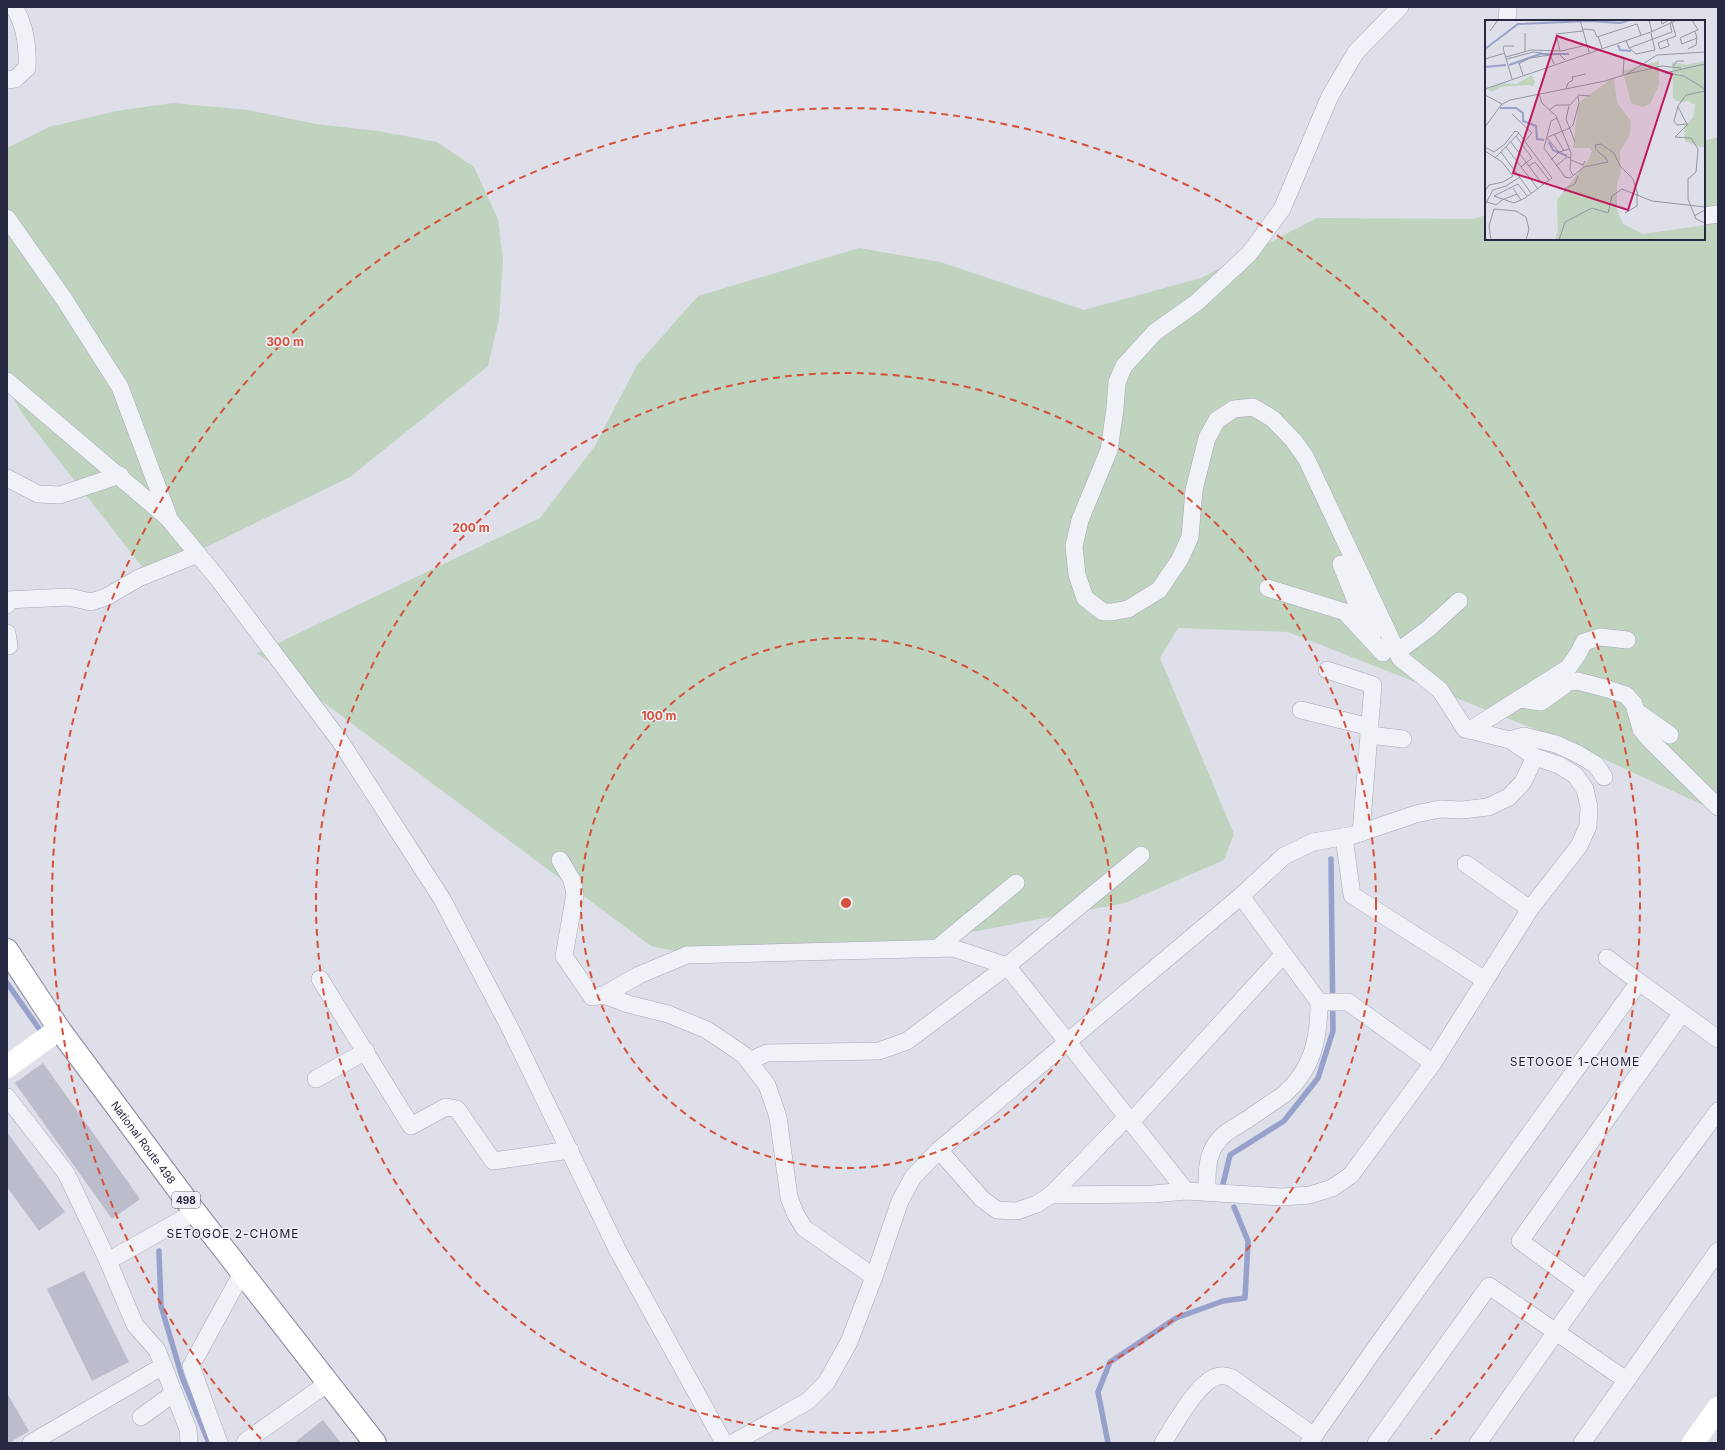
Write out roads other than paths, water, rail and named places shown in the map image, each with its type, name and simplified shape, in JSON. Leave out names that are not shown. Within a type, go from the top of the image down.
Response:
[{"type":"main road","name":"National Route 498","points":[[7,950],[59,1029],[195,1212],[375,1443]]},
{"type":"main road","points":[[7,1067],[59,1029]]},
{"type":"main road","points":[[1693,1443],[1718,1408]]},
{"type":"street","points":[[7,80],[15,79],[27,68],[28,50],[20,16],[14,7]]},
{"type":"street","points":[[1393,655],[1306,458],[1294,441],[1273,419],[1253,407],[1234,409],[1217,420],[1207,438],[1194,490],[1190,537],[1180,559],[1158,590],[1128,609],[1103,612],[1085,598],[1077,575],[1074,546],[1080,520],[1109,450],[1117,382],[1124,366],[1154,332],[1196,303],[1249,254],[1282,209],[1330,96],[1356,52],[1400,7]]},
{"type":"street","points":[[1507,20],[1508,7]]},
{"type":"street","points":[[1705,216],[1718,214]]},
{"type":"street","points":[[7,218],[64,299],[120,387],[168,518]]},
{"type":"street","points":[[7,381],[120,475],[168,518],[198,554],[340,741],[442,899],[509,1026],[617,1248],[724,1443]]},
{"type":"street","points":[[7,478],[38,494],[60,495],[120,475]]},
{"type":"street","points":[[7,605],[7,600],[69,597],[91,602],[106,597],[140,578],[198,554]]},
{"type":"street","points":[[1341,564],[1358,604],[1393,655]]},
{"type":"street","points":[[1052,1195],[1153,1194],[1186,1191],[1282,1197],[1310,1195],[1332,1188],[1351,1175],[1433,1063],[1530,909],[1578,846],[1588,826],[1589,807],[1585,789],[1575,775],[1559,765],[1535,757],[1510,740],[1465,729],[1440,690],[1393,655],[1345,612],[1268,588]]},
{"type":"street","points":[[1393,655],[1428,629],[1459,601]]},
{"type":"street","points":[[1470,730],[1568,668],[1584,642],[1600,637],[1627,640]]},
{"type":"street","points":[[1327,670],[1373,685],[1361,833]]},
{"type":"street","points":[[1520,699],[1541,702],[1569,682],[1578,681],[1608,688],[1626,695],[1634,704],[1642,729],[1650,740],[1718,807]]},
{"type":"street","points":[[1301,710],[1369,731],[1403,739]]},
{"type":"street","points":[[1636,711],[1670,735]]},
{"type":"street","points":[[1510,740],[1524,736],[1556,744],[1578,754],[1596,765],[1604,777]]},
{"type":"street","points":[[733,1443],[808,1401],[826,1383],[849,1342],[874,1277],[900,1201],[913,1177],[939,1150],[1241,896],[1284,856],[1313,842],[1361,833],[1416,814],[1440,809],[1462,810],[1488,807],[1509,797],[1519,787],[1535,757]]},
{"type":"street","points":[[1344,837],[1352,895],[1485,980]]},
{"type":"street","points":[[749,1061],[767,1053],[879,1051],[907,1041],[1007,966],[1141,855]]},
{"type":"street","points":[[560,860],[572,880],[575,894],[564,956],[592,997],[604,995],[639,975],[687,955],[953,948],[1007,966],[1186,1191]]},
{"type":"street","points":[[1466,864],[1530,909]]},
{"type":"street","points":[[936,949],[1016,883]]},
{"type":"street","points":[[1207,1192],[1208,1162],[1214,1146],[1225,1133],[1284,1094],[1300,1075],[1311,1056],[1317,1040],[1321,1002],[1241,896]]},
{"type":"street","points":[[939,1150],[982,1199],[997,1210],[1018,1211],[1037,1204],[1052,1195],[1129,1120],[1284,954]]},
{"type":"street","points":[[1607,958],[1718,1039]]},
{"type":"street","points":[[320,979],[411,1126],[446,1106],[456,1109],[493,1161],[570,1150]]},
{"type":"street","points":[[1163,1443],[1198,1389],[1210,1380],[1220,1376],[1232,1378],[1311,1439],[1639,982]]},
{"type":"street","points":[[604,995],[628,1004],[668,1014],[707,1030],[744,1055],[767,1085],[778,1117],[789,1197],[795,1213],[804,1228],[874,1277]]},
{"type":"street","points":[[1321,1002],[1346,1002],[1372,1018],[1433,1063]]},
{"type":"street","points":[[1586,1289],[1520,1241],[1682,1013]]},
{"type":"street","points":[[316,1079],[366,1052]]},
{"type":"street","points":[[7,1097],[66,1173],[108,1261],[135,1326],[157,1350],[188,1429],[189,1443]]},
{"type":"street","points":[[1478,1443],[1586,1289],[1718,1111]]},
{"type":"street","points":[[108,1261],[195,1212]]},
{"type":"street","points":[[1582,1443],[1718,1251]]},
{"type":"street","points":[[219,1443],[191,1366],[242,1273]]},
{"type":"street","points":[[1376,1443],[1489,1286],[1626,1380]]},
{"type":"street","points":[[31,1443],[163,1366]]},
{"type":"street","points":[[245,1443],[328,1383]]},
{"type":"street","points":[[141,1417],[174,1393]]},
{"type":"waterway","points":[[1223,1184],[1230,1155],[1284,1121],[1318,1078],[1333,1031],[1331,859]]},
{"type":"waterway","points":[[7,983],[40,1030]]},
{"type":"waterway","points":[[1108,1443],[1098,1392],[1110,1362],[1176,1318],[1223,1301],[1245,1298],[1248,1241],[1234,1207]]},
{"type":"waterway","points":[[159,1251],[161,1306],[182,1377],[209,1443]]},
{"type":"district","name":"SETOGOE 1-CHOME","points":[[1575,1061]]},
{"type":"district","name":"SETOGOE 2-CHOME","points":[[233,1233]]}]
